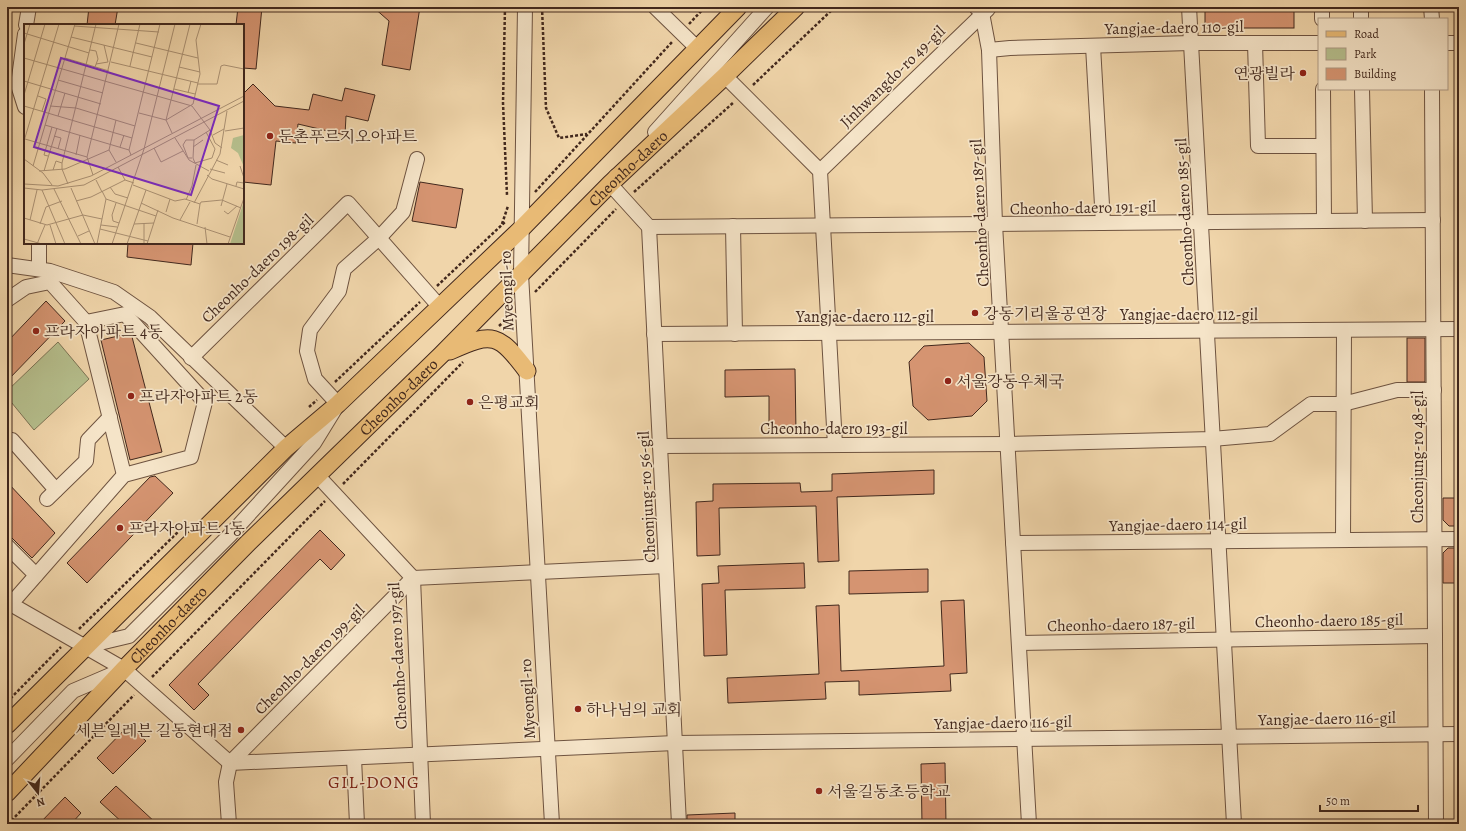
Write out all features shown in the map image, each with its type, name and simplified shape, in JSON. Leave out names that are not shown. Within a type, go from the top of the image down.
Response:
[{"type":"main road","name":"Cheonho-daero","points":[[7,724],[286,448],[338,404],[434,300],[522,228],[738,7]]},
{"type":"main road","name":"Cheonho-daero","points":[[7,793],[124,669],[317,475],[441,355],[610,184],[796,7]]},
{"type":"main road","points":[[441,355],[473,340],[486,339],[504,343],[527,371]]},
{"type":"street","points":[[26,24],[29,7]]},
{"type":"street","name":"Myeongil-ro","points":[[525,7],[515,206],[522,228],[521,274],[552,824]]},
{"type":"street","points":[[655,7],[698,49]]},
{"type":"street","points":[[649,227],[610,184],[767,7]]},
{"type":"street","name":"Cheonho-daero 185-gil","points":[[1189,7],[1234,824]]},
{"type":"street","points":[[1322,7],[1322,18]]},
{"type":"street","points":[[1361,7],[1361,18]]},
{"type":"street","points":[[1432,7],[1432,18]]},
{"type":"street","name":"Cheonho-daero 187-gil","points":[[983,9],[989,50],[995,224],[1029,824]]},
{"type":"street","name":"Jinhwangdo-ro 49-gil","points":[[820,171],[983,9]]},
{"type":"street","points":[[24,41],[18,85],[24,104]]},
{"type":"street","name":"Yangjae-daero 110-gil","points":[[989,50],[1010,48],[1192,43],[1318,43]]},
{"type":"street","name":"Yangjae-daero 110-gil","points":[[1255,43],[1258,146],[1323,146]]},
{"type":"street","points":[[1448,43],[1459,43]]},
{"type":"street","name":"Yangjae-daero 110-gil","points":[[1093,46],[1103,223]]},
{"type":"street","points":[[725,76],[820,171],[835,445]]},
{"type":"street","points":[[1323,90],[1324,221]]},
{"type":"street","points":[[1362,90],[1365,221]]},
{"type":"street","name":"Cheonjung-ro 48-gil","points":[[1432,90],[1436,824]]},
{"type":"street","points":[[87,646],[128,636],[230,536],[308,449],[338,404],[315,379],[307,351],[310,330],[339,291],[344,269],[379,238],[403,212],[417,159]]},
{"type":"street","name":"Cheonho-daero 198-gil","points":[[191,358],[348,203],[379,238]]},
{"type":"street","name":"Cheonho-daero 191-gil","points":[[649,227],[1433,220]]},
{"type":"street","points":[[733,226],[734,334]]},
{"type":"street","name":"Cheonjung-ro 56-gil","points":[[649,227],[679,824]]},
{"type":"street","points":[[379,238],[434,300]]},
{"type":"street","points":[[39,244],[39,269]]},
{"type":"street","points":[[7,265],[50,271],[112,291],[150,317],[286,448]]},
{"type":"street","points":[[7,300],[26,288],[50,282],[86,322],[124,475]]},
{"type":"street","points":[[86,322],[124,314],[204,402],[191,457],[124,475],[36,576],[9,604],[87,646],[124,669],[230,763],[226,782],[229,824]]},
{"type":"street","name":"Yangjae-daero 112-gil","points":[[654,334],[1459,329]]},
{"type":"street","points":[[1343,540],[1344,330]]},
{"type":"street","points":[[1008,444],[1212,439],[1270,434],[1311,404],[1343,404],[1397,390],[1434,390]]},
{"type":"street","points":[[12,440],[51,494],[86,462],[88,440],[110,417]]},
{"type":"street","name":"Cheonho-daero 193-gil","points":[[660,446],[1008,444]]},
{"type":"street","name":"Cheonho-daero 197-gil","points":[[317,475],[413,578],[423,824]]},
{"type":"street","name":"Yangjae-daero 114-gil","points":[[1013,543],[1459,539]]},
{"type":"street","points":[[7,546],[36,576]]},
{"type":"street","points":[[413,578],[666,566]]},
{"type":"street","name":"Cheonho-daero 199-gil","points":[[230,763],[413,578]]},
{"type":"street","name":"Cheonho-daero 185-gil","points":[[1224,639],[1435,636]]},
{"type":"street","name":"Cheonho-daero 187-gil","points":[[1019,643],[1224,639]]},
{"type":"street","points":[[7,759],[73,691],[124,669]]},
{"type":"street","name":"Yangjae-daero 116-gil","points":[[230,763],[675,743],[1459,734]]},
{"type":"street","points":[[354,758],[357,824]]},
{"type":"path","points":[[505,7],[502,103],[508,198]]},
{"type":"path","points":[[542,7],[546,108],[558,138],[587,134]]},
{"type":"path","points":[[304,412],[326,391],[434,300],[502,225],[515,206],[587,134],[705,7]]},
{"type":"path","points":[[486,339],[523,304],[625,200],[744,94],[835,7]]},
{"type":"path","points":[[502,225],[515,206]]},
{"type":"path","points":[[8,824],[464,361]]},
{"type":"path","points":[[7,702],[70,638],[184,527]]},
{"type":"green space","points":[[58,342],[89,379],[34,430],[7,397],[7,391]]},
{"type":"building","points":[[89,7],[118,7],[115,24],[87,24]]},
{"type":"building","points":[[238,7],[262,7],[256,69],[244,68],[244,24],[236,24]]},
{"type":"building","points":[[373,7],[420,7],[410,70],[382,65],[389,21]]},
{"type":"building","points":[[1205,7],[1294,7],[1294,28],[1205,28]]},
{"type":"building","name":"둔촌푸르지오아파트","points":[[253,84],[275,106],[309,110],[313,94],[342,101],[345,88],[375,95],[368,121],[346,116],[345,135],[298,124],[296,143],[276,141],[271,185],[244,182],[244,93]]},
{"type":"building","points":[[420,182],[463,189],[456,228],[412,221]]},
{"type":"building","points":[[128,244],[193,244],[191,265],[127,257]]},
{"type":"building","name":"프라자아파트 4동","points":[[46,301],[65,321],[7,381],[7,342]]},
{"type":"building","name":"프라자아파트 2동","points":[[131,333],[162,452],[130,460],[101,340]]},
{"type":"building","points":[[1407,338],[1425,338],[1425,382],[1407,382]]},
{"type":"building","name":"서울강동우체국","points":[[969,343],[984,357],[987,401],[972,416],[928,420],[913,406],[909,362],[924,346]]},
{"type":"building","points":[[795,369],[796,433],[769,433],[769,396],[725,397],[725,370]]},
{"type":"building","points":[[934,470],[934,494],[837,497],[839,561],[818,562],[816,506],[719,508],[720,555],[697,556],[696,502],[713,501],[713,484],[800,483],[801,492],[832,491],[832,474]]},
{"type":"building","name":"프라자아파트 1동","points":[[155,476],[173,493],[87,583],[67,563],[150,477]]},
{"type":"building","points":[[7,482],[55,533],[32,558],[7,533]]},
{"type":"building","points":[[1443,498],[1459,498],[1459,526],[1449,526],[1443,520]]},
{"type":"building","points":[[320,530],[345,555],[331,570],[320,559],[265,615],[198,684],[209,695],[194,710],[169,685]]},
{"type":"building","points":[[1448,548],[1459,548],[1459,561],[1456,561],[1456,583],[1443,583],[1443,553]]},
{"type":"building","points":[[804,563],[805,588],[725,590],[727,655],[704,656],[702,584],[719,583],[718,566]]},
{"type":"building","points":[[928,569],[928,592],[849,594],[849,571]]},
{"type":"building","points":[[964,600],[967,673],[950,674],[951,691],[859,695],[859,681],[825,682],[826,699],[728,703],[727,678],[819,674],[816,606],[839,605],[841,671],[944,666],[941,601]]},
{"type":"building","points":[[129,725],[146,741],[113,774],[97,758]]},
{"type":"building","points":[[945,763],[946,824],[922,824],[921,764]]},
{"type":"building","points":[[116,786],[157,824],[124,824],[100,802]]},
{"type":"building","points":[[65,797],[81,813],[71,824],[39,824]]},
{"type":"building","points":[[735,813],[735,824],[687,824],[687,815]]},
{"type":"place","name":"연광빌라","points":[[1303,73]]},
{"type":"place","name":"둔촌푸르지오아파트","points":[[270,136]]},
{"type":"place","name":"강동기리울공연장","points":[[975,313]]},
{"type":"place","name":"프라자아파트 4동","points":[[36,331]]},
{"type":"place","name":"서울강동우체국","points":[[948,381]]},
{"type":"place","name":"프라자아파트 2동","points":[[131,396]]},
{"type":"place","name":"은평교회","points":[[470,402]]},
{"type":"place","name":"프라자아파트 1동","points":[[120,528]]},
{"type":"place","name":"하나님의 교회","points":[[578,709]]},
{"type":"place","name":"세븐일레븐 길동현대점","points":[[241,730]]},
{"type":"place","name":"서울길동초등학교","points":[[819,791]]},
{"type":"district","name":"GIL-DONG","points":[[374,782]]}]
